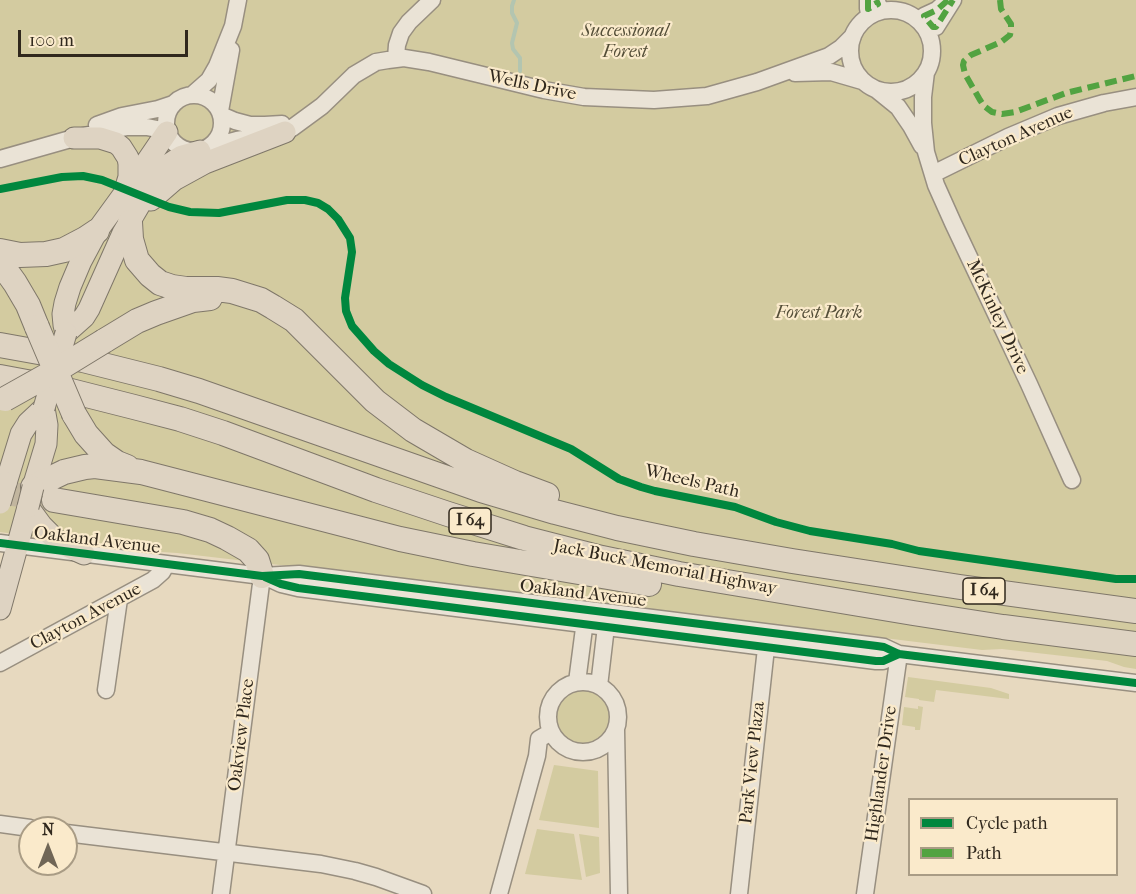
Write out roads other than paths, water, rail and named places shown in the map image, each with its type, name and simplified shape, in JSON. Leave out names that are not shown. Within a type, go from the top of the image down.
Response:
[{"type":"highway","points":[[130,222],[135,256],[143,268],[160,283],[186,289],[232,291],[261,300],[294,320],[375,401],[413,430],[466,461],[580,508],[617,528]]},
{"type":"highway","points":[[0,251],[20,255],[46,255],[64,250],[85,240],[97,231]]},
{"type":"highway","points":[[0,262],[15,283],[38,327],[74,414],[86,434],[104,454],[117,463],[141,472],[436,547],[700,593],[725,596],[816,597]]},
{"type":"highway","points":[[2,393],[55,371],[137,321],[176,305],[208,298],[249,296]]},
{"type":"highway","name":"Jack Buck Memorial Highway","points":[[0,345],[83,360],[149,376],[199,391],[472,487],[528,505],[617,528],[782,559],[960,587],[1136,611]]},
{"type":"highway","name":"Jack Buck Memorial Highway","points":[[2,393],[81,393],[180,419],[487,527],[562,548],[669,572],[1003,627],[1136,644]]},
{"type":"highway","points":[[30,497],[64,472],[85,467],[95,466],[141,472]]},
{"type":"highway","points":[[54,500],[183,522],[210,530],[239,544],[255,556],[262,576]]},
{"type":"main road","points":[[66,333],[63,325],[64,303],[97,231],[167,131]]},
{"type":"main road","points":[[130,222],[161,190],[188,172],[225,154],[285,132]]},
{"type":"main road","points":[[74,138],[100,138],[121,147],[128,158],[130,171],[123,196]]},
{"type":"main road","points":[[0,609],[9,544],[30,497],[46,444],[47,425],[44,408],[66,333],[84,317],[89,309],[114,249],[153,182],[168,165],[183,156],[205,149]]},
{"type":"main road","points":[[2,490],[21,434],[28,423],[44,408]]},
{"type":"main road","points":[[30,497],[42,526],[54,538],[84,554]]},
{"type":"street","points":[[173,104],[167,114],[166,125],[171,141],[178,147],[188,151],[205,149],[218,140],[223,124],[221,113],[238,0]]},
{"type":"street","points":[[396,58],[401,33],[432,0]]},
{"type":"street","points":[[862,0],[850,46],[851,61],[855,72],[869,85],[890,92],[903,90],[915,84],[928,67],[943,27],[958,0]]},
{"type":"street","points":[[868,0],[868,9],[878,4],[876,0]]},
{"type":"street","points":[[856,30],[870,15],[894,7],[923,10],[939,0]]},
{"type":"street","points":[[894,7],[917,19],[927,31],[932,45],[928,67]]},
{"type":"street","points":[[192,95],[213,75],[233,26]]},
{"type":"street","name":"Wells Drive","points":[[205,149],[237,140],[285,132],[322,106],[354,75],[376,62],[396,58],[429,62],[563,94],[621,100],[663,100],[707,96],[780,74],[829,56],[841,48],[856,30]]},
{"type":"street","name":"McKinley Drive","points":[[926,152],[922,110],[928,67]]},
{"type":"street","name":"Wells Drive","points":[[780,74],[823,72],[839,74],[869,85]]},
{"type":"street","name":"McKinley Drive","points":[[869,85],[890,99],[905,115],[926,152],[953,223],[1072,480]]},
{"type":"street","points":[[74,138],[110,120],[132,113],[158,109],[173,104],[185,96],[203,96],[214,102],[221,113]]},
{"type":"street","name":"Clayton Avenue","points":[[933,174],[1008,136],[1058,116],[1136,97]]},
{"type":"street","name":"Wells Drive","points":[[221,113],[235,121],[256,125],[275,125],[303,119]]},
{"type":"street","points":[[0,159],[74,138],[134,126],[167,131]]},
{"type":"street","name":"Oakland Avenue","points":[[9,544],[262,576],[280,584],[298,588],[586,617],[767,640],[877,645],[899,654],[1136,683]]},
{"type":"street","name":"Clayton Avenue","points":[[0,663],[158,577],[166,565]]},
{"type":"street","name":"Oakview Place","points":[[221,894],[262,576]]},
{"type":"street","points":[[106,690],[119,599]]},
{"type":"street","points":[[577,682],[586,617]]},
{"type":"street","points":[[599,686],[607,620]]},
{"type":"street","name":"Park View Plaza","points":[[739,894],[767,640]]},
{"type":"street","name":"Highlander Drive","points":[[865,894],[899,654]]},
{"type":"street","points":[[616,730],[608,742],[599,748],[586,751],[573,750],[560,744],[551,732],[549,717],[551,704],[558,693],[577,682],[599,686],[609,693],[616,706],[619,718],[616,730],[619,894]]},
{"type":"street","points":[[500,894],[537,756],[539,739],[551,732]]},
{"type":"street","points":[[0,824],[18,826]]},
{"type":"street","points":[[78,834],[321,864],[354,871],[423,894]]},
{"type":"waterway","points":[[514,0],[512,13],[517,23],[512,43],[513,49],[520,58],[520,71]]},
{"type":"tunnel","points":[[0,492],[54,500]]},
{"type":"park label","name":"Successional Forest","points":[[625,42]]},
{"type":"park label","name":"Forest Park","points":[[819,314]]}]
